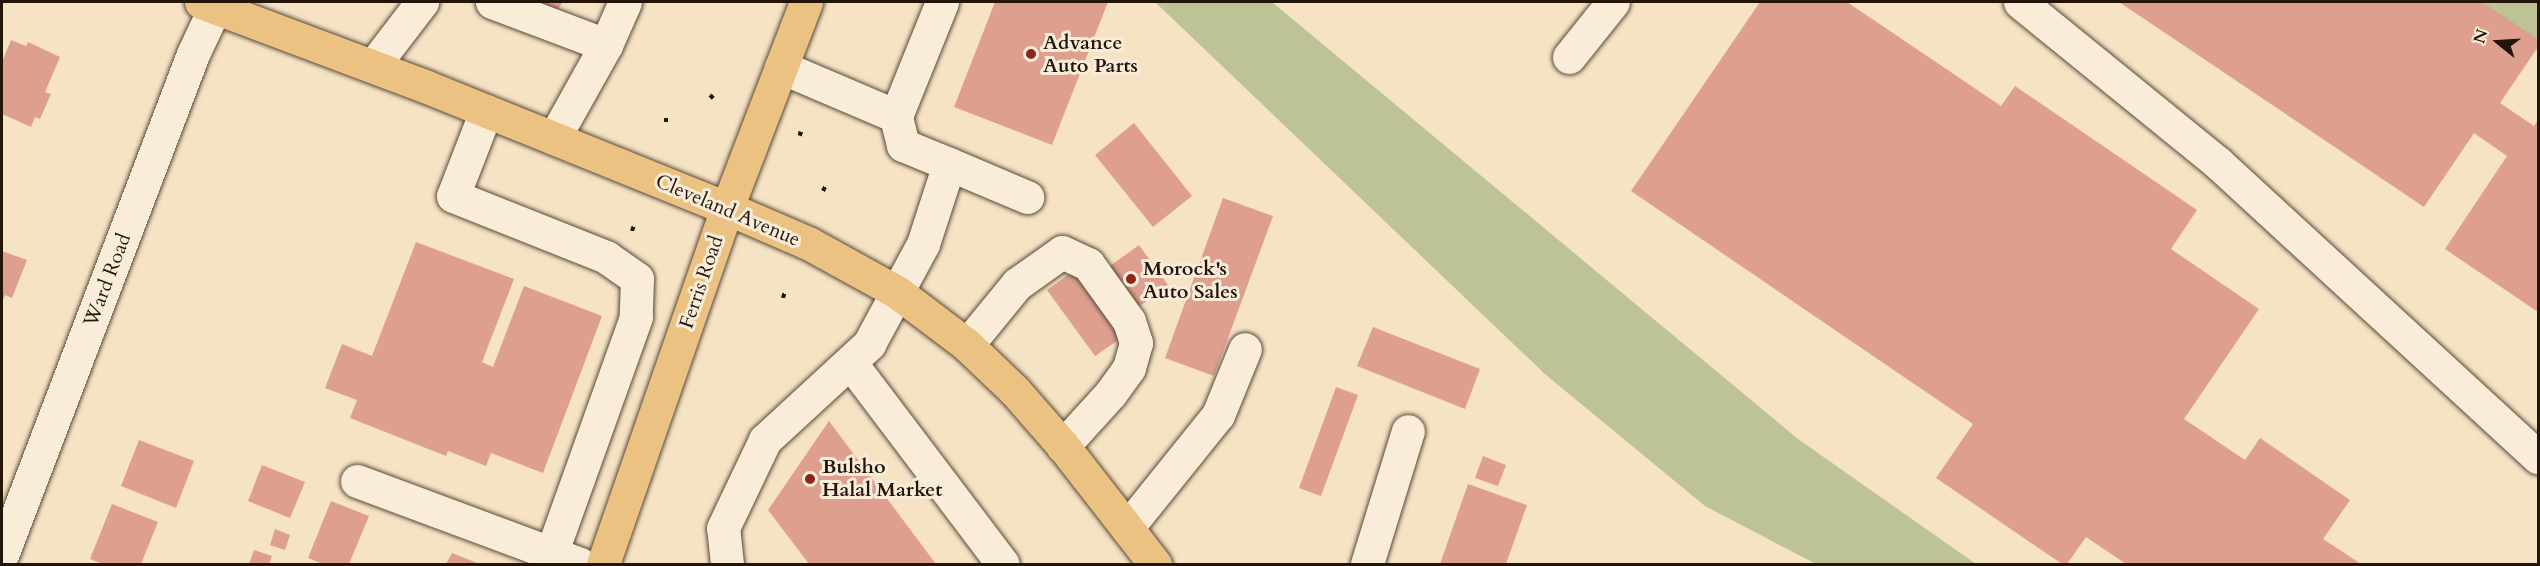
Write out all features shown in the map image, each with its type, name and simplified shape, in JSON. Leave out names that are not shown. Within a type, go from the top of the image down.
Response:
[{"type":"main road","name":"Ferris Road","points":[[603,564],[726,208],[805,2]]},
{"type":"main road","name":"Cleveland Avenue","points":[[208,4],[373,66],[726,208],[810,244],[897,292],[967,345],[1014,391],[1063,446],[1155,564]]},
{"type":"street","points":[[373,66],[422,2]]},
{"type":"street","points":[[492,2],[606,45]]},
{"type":"street","points":[[554,138],[606,45],[625,2]]},
{"type":"street","points":[[942,2],[896,116],[903,145],[1027,197]]},
{"type":"street","points":[[1569,57],[1613,2]]},
{"type":"street","points":[[2020,2],[2218,163],[2538,457]]},
{"type":"street","name":"Ward Road","points":[[2,555],[193,54],[208,4]]},
{"type":"street","points":[[781,67],[896,116]]},
{"type":"street","points":[[357,481],[566,559],[636,317],[636,279],[606,257],[453,196],[486,111]]},
{"type":"street","points":[[727,564],[723,528],[765,440],[869,344],[923,244],[949,164]]},
{"type":"street","points":[[967,345],[1017,284],[1062,252],[1088,264],[1130,321],[1136,343],[1129,368],[1111,393],[1063,446]]},
{"type":"street","points":[[1127,528],[1218,415],[1245,349]]},
{"type":"street","points":[[850,362],[1003,564]]},
{"type":"street","points":[[1367,564],[1408,431]]},
{"type":"path","points":[[666,115],[666,122]]},
{"type":"path","points":[[798,133],[804,135]]},
{"type":"path","points":[[823,191],[826,185]]},
{"type":"path","points":[[632,231],[634,225]]},
{"type":"path","points":[[783,298],[785,291]]},
{"type":"green space","points":[[1155,2],[1272,2],[1798,439],[1976,564],[1816,564],[1705,506],[1546,375]]},
{"type":"green space","points":[[2480,2],[2538,2],[2538,44]]},
{"type":"building","points":[[537,2],[563,2],[557,10]]},
{"type":"building","name":"Advance Auto Parts","points":[[995,2],[1108,2],[1052,145],[954,107]]},
{"type":"building","points":[[1760,2],[1847,2],[2001,106],[2015,86],[2197,210],[2171,249],[2259,309],[2184,419],[2245,460],[2260,438],[2350,500],[2323,539],[2361,564],[2126,564],[2086,537],[2067,564],[2062,564],[1936,478],[1973,424],[1631,191]]},
{"type":"building","points":[[2119,2],[2482,2],[2538,39],[2538,47],[2500,103],[2534,126],[2538,120],[2538,312],[2445,249],[2507,156],[2474,133],[2424,207]]},
{"type":"building","points":[[11,40],[26,46],[28,42],[60,57],[45,92],[51,94],[40,119],[35,117],[31,127],[2,114],[2,62]]},
{"type":"building","points":[[1134,123],[1192,196],[1153,227],[1095,155]]},
{"type":"building","points":[[1223,198],[1273,216],[1214,376],[1165,358]]},
{"type":"building","points":[[416,242],[514,279],[482,362],[493,367],[524,286],[602,316],[543,473],[491,453],[486,466],[448,451],[446,456],[350,418],[357,400],[325,388],[342,344],[372,356]]},
{"type":"building","points":[[1139,245],[1168,285],[1136,309],[1106,269]]},
{"type":"building","points":[[2,251],[27,260],[12,298],[5,295],[2,303]]},
{"type":"building","points":[[1079,267],[1127,334],[1095,356],[1047,290]]},
{"type":"building","points":[[1373,327],[1480,369],[1465,409],[1357,366]]},
{"type":"building","points":[[1336,387],[1358,395],[1321,496],[1299,488]]},
{"type":"building","points":[[829,421],[936,564],[809,564],[768,510]]},
{"type":"building","points":[[139,440],[194,461],[176,508],[121,486]]},
{"type":"building","points":[[1483,456],[1506,465],[1498,486],[1475,478]]},
{"type":"building","points":[[262,465],[305,482],[290,518],[248,501]]},
{"type":"building","points":[[1468,484],[1527,505],[1506,564],[1440,564]]},
{"type":"building","points":[[331,501],[369,516],[349,564],[323,564],[308,558]]},
{"type":"building","points":[[112,504],[158,522],[141,564],[103,564],[90,559]]},
{"type":"building","points":[[275,529],[290,535],[285,550],[270,545]]},
{"type":"building","points":[[254,550],[272,556],[269,564],[249,564]]},
{"type":"building","points":[[452,553],[480,564],[446,564]]},
{"type":"place","name":"Advance Auto Parts","points":[[1031,54]]},
{"type":"place","name":"Morock's Auto Sales","points":[[1131,279]]},
{"type":"place","name":"Bulsho Halal Market","points":[[810,479]]}]
